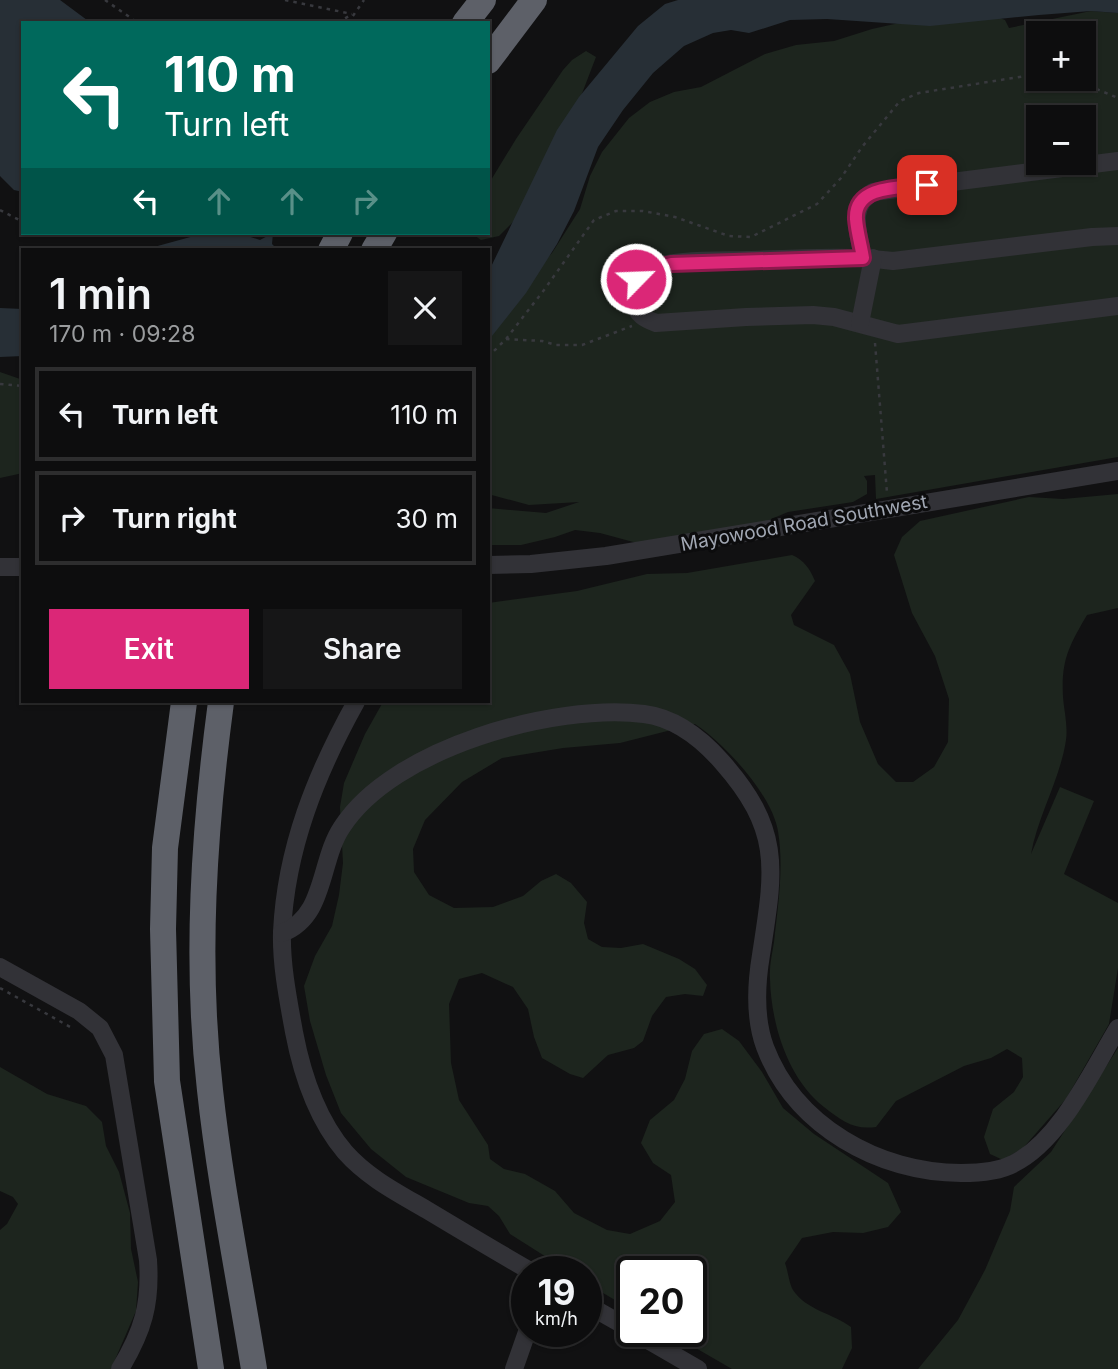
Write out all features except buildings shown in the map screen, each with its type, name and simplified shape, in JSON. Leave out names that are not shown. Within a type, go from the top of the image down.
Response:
[{"type":"highway","points":[[465,21],[481,0]]},
{"type":"highway","points":[[490,58],[534,0]]},
{"type":"highway","points":[[184,703],[165,848],[163,929],[167,1081],[211,1369]]},
{"type":"highway","points":[[221,703],[204,863],[202,934],[205,999],[210,1089],[254,1369]]},
{"type":"street","points":[[867,326],[868,258],[856,217],[863,198],[873,191],[1118,161]]},
{"type":"street","points":[[1118,236],[893,261],[868,258],[702,261],[651,268],[643,271],[632,287],[635,306],[645,319],[656,323],[813,315],[898,334],[1118,306]]},
{"type":"street","name":"Mayowood Road Southwest","points":[[490,565],[531,564],[606,556],[1118,471]]},
{"type":"street","points":[[0,567],[21,567]]},
{"type":"street","points":[[355,703],[326,759],[306,806],[286,889],[282,933],[289,1006],[297,1050],[309,1088],[326,1124],[344,1152],[370,1177],[511,1260]]},
{"type":"street","points":[[282,933],[295,928],[308,915],[317,897],[326,860],[343,825],[365,799],[400,772],[425,758],[480,737],[542,719],[607,713],[643,714],[664,718],[696,736],[740,782],[758,815],[768,838],[772,863],[772,886],[758,977],[757,1010],[764,1046],[780,1077],[801,1107],[831,1132],[863,1151],[886,1160],[939,1173],[978,1173],[1013,1165],[1043,1142],[1066,1113],[1118,1028]]},
{"type":"street","points":[[0,967],[79,1010],[100,1028],[114,1055],[150,1286],[141,1331],[120,1369]]},
{"type":"street","points":[[514,1369],[522,1347]]},
{"type":"street","points":[[660,1347],[698,1369]]},
{"type":"path","points":[[105,0],[135,21]]},
{"type":"path","points":[[285,0],[352,14]]},
{"type":"path","points":[[349,21],[364,0]]},
{"type":"path","points":[[341,21],[352,14]]},
{"type":"path","points":[[490,355],[506,339],[594,220],[615,211],[643,211],[675,217],[729,236],[751,237],[817,204],[841,178],[862,147],[900,101],[919,93],[1026,76]]},
{"type":"path","points":[[1096,89],[1118,98]]},
{"type":"path","points":[[0,210],[21,221]]},
{"type":"path","points":[[506,339],[582,345],[645,319]]},
{"type":"path","points":[[867,326],[888,510]]},
{"type":"path","points":[[0,384],[21,386]]},
{"type":"path","points":[[0,988],[75,1029]]},
{"type":"shaded area","points":[[0,0],[60,0],[88,21],[21,21],[21,192],[14,190],[0,176]]},
{"type":"shaded area","points":[[678,0],[1118,0],[1118,13],[1091,11],[930,26],[827,19],[790,20],[749,33],[731,30],[713,33],[684,46],[653,73],[598,147],[574,211],[557,244],[526,293],[490,338],[490,269],[557,130],[579,97],[638,26],[665,4]]},
{"type":"shaded area","points":[[1091,11],[1118,13],[1118,457],[876,499],[875,475],[864,476],[867,481],[867,494],[853,502],[788,512],[762,523],[637,543],[600,533],[575,530],[521,545],[490,545],[490,508],[546,513],[579,502],[529,505],[490,495],[490,321],[552,253],[580,209],[590,176],[602,152],[629,118],[650,102],[674,92],[701,87],[765,54],[796,45],[834,41],[917,19],[984,12],[1005,20],[1009,28],[1026,24],[1026,91],[1096,91],[1096,21],[1043,21]]},
{"type":"shaded area","points":[[586,51],[596,57],[573,117],[522,213],[499,236],[481,240],[474,235],[490,235],[490,182],[516,139],[572,60]]},
{"type":"shaded area","points":[[198,235],[244,235],[260,240],[273,235],[272,244],[276,248],[150,248]]},
{"type":"shaded area","points":[[0,308],[21,309],[21,356],[0,357]]},
{"type":"shaded area","points":[[0,372],[21,379],[21,473],[0,478]]},
{"type":"shaded area","points":[[1118,494],[1118,608],[1087,615],[1068,654],[1063,673],[1066,740],[1031,854],[1060,787],[1094,801],[1064,874],[1118,903],[1118,968],[1109,1024],[1066,1099],[1023,1148],[1003,1160],[990,1154],[984,1137],[993,1109],[1014,1092],[1023,1077],[1022,1058],[1007,1049],[991,1058],[964,1066],[896,1101],[876,1127],[854,1126],[842,1120],[811,1095],[801,1082],[791,1066],[778,1032],[771,996],[770,970],[780,873],[780,845],[774,817],[746,772],[720,744],[695,724],[620,743],[563,748],[502,758],[462,782],[425,820],[413,849],[414,872],[429,895],[454,908],[493,907],[523,896],[541,881],[556,874],[571,883],[587,902],[584,923],[588,939],[602,947],[621,948],[643,944],[695,969],[707,985],[703,996],[685,994],[666,997],[652,1016],[643,1041],[634,1048],[608,1055],[583,1078],[570,1074],[542,1058],[528,1009],[513,987],[482,973],[459,979],[449,1004],[451,1063],[459,1100],[488,1145],[490,1159],[504,1169],[525,1174],[555,1191],[574,1213],[607,1230],[630,1234],[660,1221],[675,1202],[671,1175],[653,1163],[641,1143],[650,1120],[674,1100],[685,1079],[692,1051],[704,1034],[722,1029],[739,1041],[762,1072],[783,1108],[814,1134],[888,1183],[901,1212],[888,1227],[863,1233],[833,1232],[802,1238],[785,1263],[793,1290],[799,1297],[851,1327],[852,1348],[842,1369],[732,1369],[694,1347],[707,1347],[707,1256],[616,1256],[616,1301],[602,1292],[602,1256],[545,1256],[510,1234],[499,1216],[488,1206],[469,1203],[406,1177],[371,1149],[341,1113],[310,1021],[304,986],[315,956],[332,926],[339,895],[343,863],[340,807],[344,783],[365,734],[382,703],[490,703],[490,603],[577,591],[647,574],[687,573],[792,555],[806,565],[815,581],[791,615],[794,625],[834,645],[850,674],[860,722],[878,764],[896,782],[913,782],[934,767],[948,742],[949,699],[935,656],[912,613],[894,555],[902,537],[920,521],[1029,497],[1063,499]]},
{"type":"shaded area","points":[[1118,1048],[1118,1369],[918,1369],[958,1320],[985,1270],[1010,1211],[1014,1187],[1051,1152]]},
{"type":"shaded area","points":[[0,1067],[47,1094],[86,1106],[102,1122],[106,1146],[119,1172],[130,1213],[131,1249],[138,1282],[136,1311],[111,1369],[0,1369],[0,1230],[7,1224],[18,1204],[13,1197],[0,1191]]},
{"type":"route","points":[[636,279],[643,271],[651,268],[702,261],[863,258],[856,217],[863,198],[873,191],[927,185]]}]
